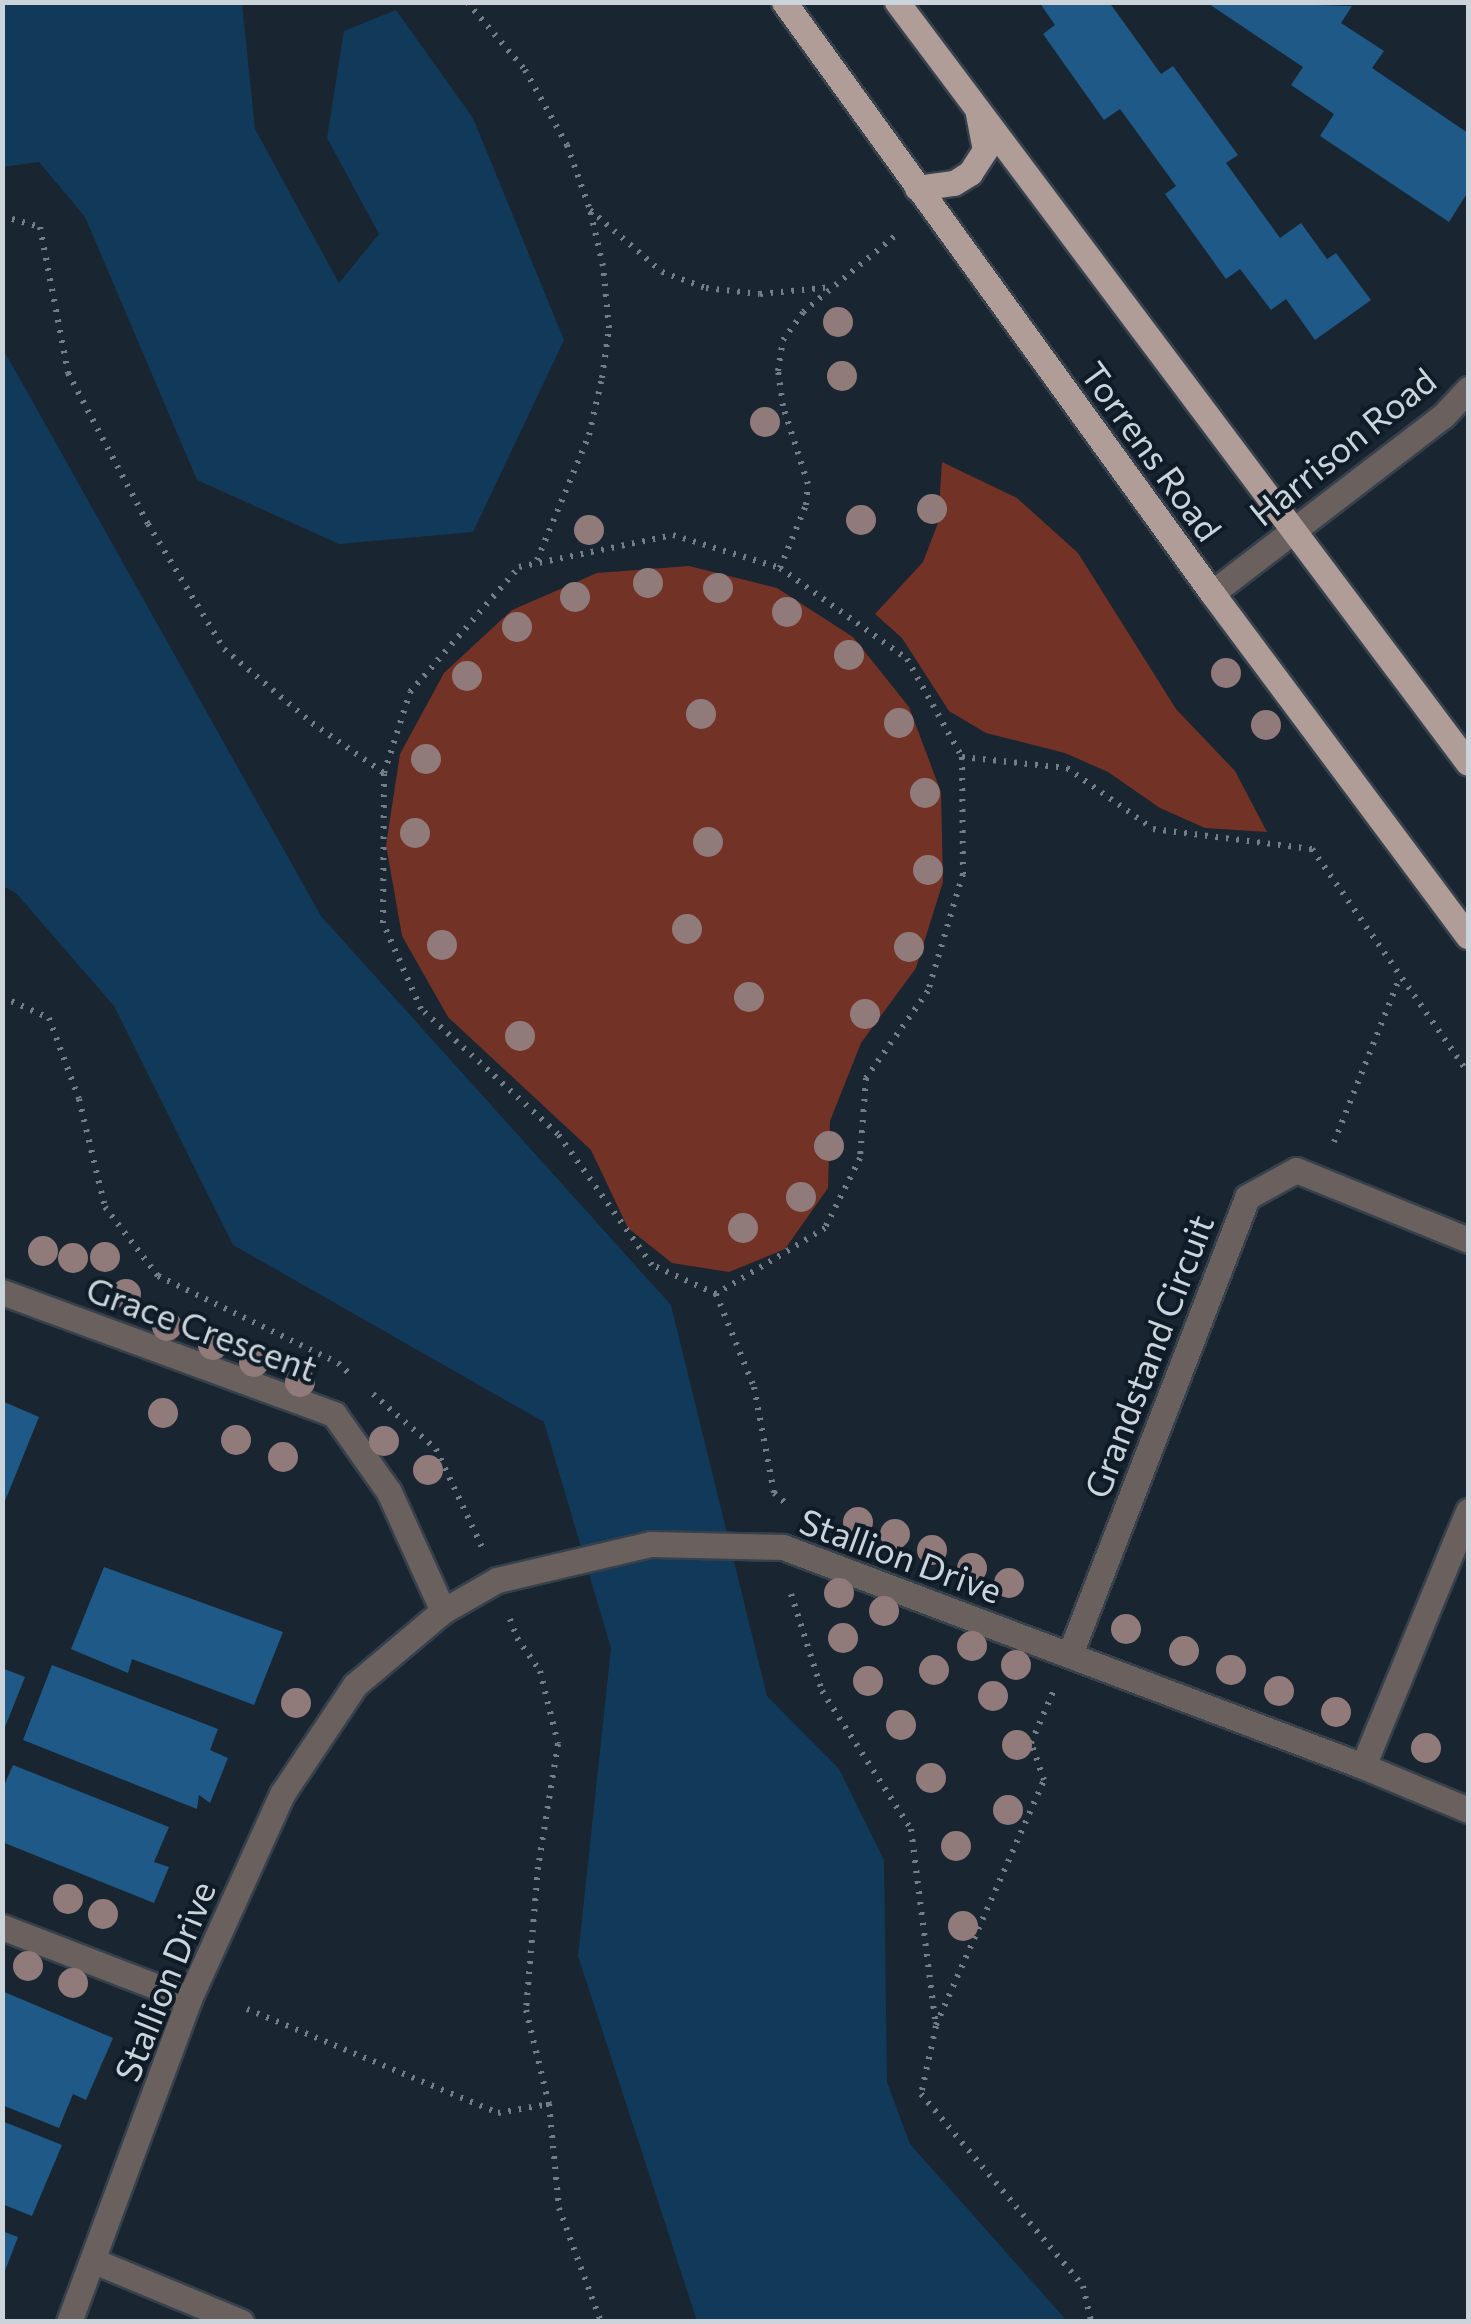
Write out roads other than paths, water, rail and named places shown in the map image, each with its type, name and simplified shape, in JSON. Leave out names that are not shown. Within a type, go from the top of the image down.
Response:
[{"type":"main road","name":"Torrens Road","points":[[784,2],[1212,593],[1468,936]]},
{"type":"main road","name":"Torrens Road","points":[[897,2],[1297,530],[1468,764]]},
{"type":"main road","points":[[917,188],[954,183],[970,172],[985,150],[977,108]]},
{"type":"street","name":"Harrison Road","points":[[1212,593],[1443,416],[1468,389]]},
{"type":"street","name":"Grandstand Circuit","points":[[1070,1654],[1247,1197],[1296,1170],[1468,1240]]},
{"type":"street","name":"Grace Crescent","points":[[2,1292],[334,1414],[389,1492],[443,1611]]},
{"type":"street","points":[[1364,1766],[1468,1511]]},
{"type":"street","name":"Stallion Drive","points":[[69,2322],[189,1999],[282,1794],[355,1685],[443,1611],[498,1580],[651,1544],[790,1550],[1364,1766],[1468,1810]]},
{"type":"street","points":[[2,1928],[189,1999]]},
{"type":"street","points":[[94,2261],[241,2322]]},
{"type":"water","points":[[3,2],[242,3],[255,129],[339,283],[379,234],[327,138],[344,31],[396,10],[473,118],[564,340],[473,532],[339,544],[197,480],[85,217],[39,162],[3,167]]},
{"type":"water","points":[[2,347],[321,916],[671,1305],[767,1696],[839,1769],[884,1860],[887,2082],[910,2144],[1067,2321],[697,2321],[578,1956],[611,1648],[544,1422],[233,1245],[114,1006],[16,893],[3,886]]}]
